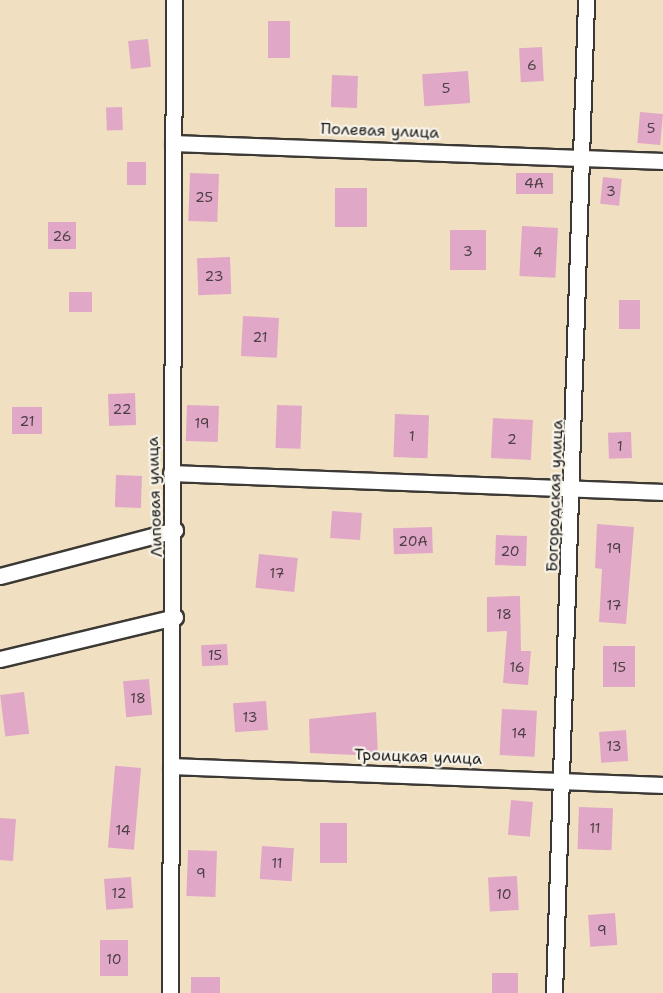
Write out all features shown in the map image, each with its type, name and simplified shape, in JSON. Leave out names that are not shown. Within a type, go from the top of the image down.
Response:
[{"type":"street","name":"Липовая улица","points":[[170,993],[171,766],[175,617],[175,530],[171,472],[174,0]]},
{"type":"street","name":"Богородская улица","points":[[554,993],[564,780],[585,155],[586,0]]},
{"type":"street","name":"Полевая улица","points":[[174,143],[585,155],[663,161]]},
{"type":"street","points":[[171,472],[663,492]]},
{"type":"street","points":[[0,576],[175,530]]},
{"type":"street","points":[[0,659],[175,617]]},
{"type":"street","name":"Троицкая улица","points":[[171,766],[663,785]]},
{"type":"building","points":[[268,21],[290,21],[290,58],[268,58]]},
{"type":"building","points":[[148,39],[151,67],[131,69],[128,41]]},
{"type":"building","points":[[542,47],[544,81],[521,82],[519,48]]},
{"type":"building","points":[[468,71],[470,103],[424,106],[422,74]]},
{"type":"building","points":[[332,75],[358,76],[357,108],[331,107]]},
{"type":"building","points":[[122,107],[123,130],[107,131],[106,108]]},
{"type":"building","points":[[640,112],[663,114],[660,145],[637,143]]},
{"type":"building","points":[[127,162],[146,162],[146,185],[127,185]]},
{"type":"building","points":[[190,173],[219,174],[217,222],[188,221]]},
{"type":"building","points":[[516,173],[553,173],[553,194],[516,194]]},
{"type":"building","points":[[603,177],[622,179],[619,206],[600,204]]},
{"type":"building","points":[[335,188],[367,188],[367,227],[335,227]]},
{"type":"building","points":[[48,222],[76,222],[76,249],[48,249]]},
{"type":"building","points":[[522,226],[558,228],[555,278],[519,276]]},
{"type":"building","points":[[450,230],[486,230],[486,270],[450,270]]},
{"type":"building","points":[[230,257],[231,294],[198,295],[197,258]]},
{"type":"building","points":[[69,292],[92,292],[92,312],[69,312]]},
{"type":"building","points":[[619,300],[640,300],[640,329],[619,329]]},
{"type":"building","points":[[243,316],[279,318],[277,358],[241,356]]},
{"type":"building","points":[[135,393],[136,425],[109,426],[108,394]]},
{"type":"building","points":[[187,405],[219,406],[218,442],[186,441]]},
{"type":"building","points":[[277,405],[302,406],[300,449],[275,448]]},
{"type":"building","points":[[12,407],[42,407],[42,434],[12,434]]},
{"type":"building","points":[[395,414],[429,415],[427,458],[393,457]]},
{"type":"building","points":[[493,418],[533,420],[531,460],[491,458]]},
{"type":"building","points":[[631,432],[632,458],[609,459],[608,433]]},
{"type":"building","points":[[116,475],[142,476],[141,508],[115,507]]},
{"type":"building","points":[[332,511],[362,513],[360,540],[330,538]]},
{"type":"building","points":[[597,524],[634,527],[626,624],[599,622],[602,569],[595,568]]},
{"type":"building","points":[[432,527],[433,553],[394,554],[393,528]]},
{"type":"building","points":[[496,535],[527,536],[526,566],[495,565]]},
{"type":"building","points":[[259,554],[298,558],[294,592],[255,588]]},
{"type":"building","points":[[520,596],[521,651],[531,651],[528,685],[503,683],[507,631],[487,632],[487,597]]},
{"type":"building","points":[[227,644],[228,665],[202,666],[201,645]]},
{"type":"building","points":[[603,646],[635,646],[635,687],[603,687]]},
{"type":"building","points":[[149,679],[152,715],[126,717],[123,681]]},
{"type":"building","points":[[24,692],[29,734],[5,737],[0,695]]},
{"type":"building","points":[[266,701],[268,730],[235,732],[233,703]]},
{"type":"building","points":[[502,709],[537,711],[535,757],[500,755]]},
{"type":"building","points":[[376,712],[378,756],[310,753],[309,719]]},
{"type":"building","points":[[626,730],[628,761],[601,763],[599,732]]},
{"type":"building","points":[[115,766],[141,768],[134,850],[108,847]]},
{"type":"building","points":[[511,800],[533,802],[530,837],[508,835]]},
{"type":"building","points":[[579,807],[613,808],[612,850],[578,849]]},
{"type":"building","points":[[0,818],[16,819],[13,861],[0,860]]},
{"type":"building","points":[[320,823],[347,823],[347,863],[320,863]]},
{"type":"building","points":[[262,846],[294,848],[292,881],[260,879]]},
{"type":"building","points":[[188,850],[217,851],[215,897],[186,896]]},
{"type":"building","points":[[517,876],[519,910],[490,911],[488,878]]},
{"type":"building","points":[[131,877],[133,908],[106,910],[104,879]]},
{"type":"building","points":[[615,913],[617,945],[590,947],[588,915]]},
{"type":"building","points":[[100,940],[128,940],[128,976],[100,976]]},
{"type":"building","points":[[492,973],[518,973],[518,993],[492,993]]},
{"type":"building","points":[[191,977],[220,977],[220,993],[191,993]]}]
